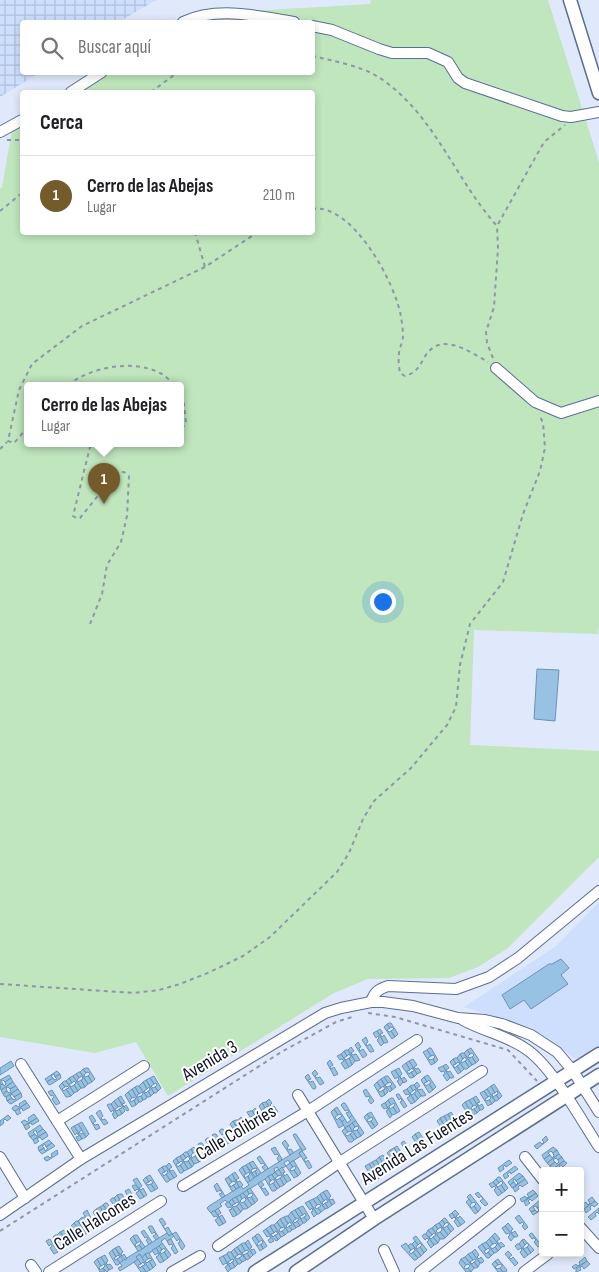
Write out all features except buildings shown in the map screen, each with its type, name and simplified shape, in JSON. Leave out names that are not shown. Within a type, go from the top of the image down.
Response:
[{"type":"main road","points":[[570,0],[596,77],[599,93]]},
{"type":"main road","name":"Avenida Las Fuentes","points":[[255,1272],[599,1054]]},
{"type":"main road","name":"Avenida Las Fuentes","points":[[296,1272],[374,1218],[599,1075]]},
{"type":"street","points":[[188,20],[222,13],[282,20]]},
{"type":"street","points":[[315,27],[332,30],[392,53],[428,54],[448,62],[458,78],[465,83],[562,116],[572,117],[599,112]]},
{"type":"street","points":[[74,90],[97,75]]},
{"type":"street","points":[[2,136],[20,122]]},
{"type":"street","points":[[496,368],[535,402],[561,414],[599,401]]},
{"type":"street","points":[[371,1002],[373,995],[379,989],[388,986],[456,989],[489,977],[518,958],[599,891]]},
{"type":"street","name":"Avenida 3","points":[[0,1215],[81,1159],[325,1013],[371,1002],[413,1006],[458,1018],[527,1049],[548,1071],[599,1147]]},
{"type":"street","name":"Avenida 3","points":[[458,1018],[485,1020],[531,1035],[557,1052],[573,1071],[599,1112]]},
{"type":"street","points":[[516,1043],[522,1032]]},
{"type":"street","name":"Calle Colibríes","points":[[183,1186],[308,1111],[417,1040]]},
{"type":"street","points":[[21,1064],[81,1159]]},
{"type":"street","points":[[57,1121],[144,1066]]},
{"type":"street","points":[[218,1246],[340,1162],[482,1071]]},
{"type":"street","points":[[298,1095],[374,1218]]},
{"type":"street","points":[[0,1157],[25,1198]]},
{"type":"street","points":[[524,1157],[539,1175]]},
{"type":"street","name":"Calle Halcones","points":[[49,1272],[161,1201]]},
{"type":"street","points":[[420,1272],[510,1201]]},
{"type":"street","points":[[584,1231],[599,1248]]},
{"type":"street","points":[[384,1250],[394,1272]]},
{"type":"street","points":[[172,1272],[200,1256]]},
{"type":"street","points":[[524,1272],[544,1257]]},
{"type":"path","points":[[315,57],[373,74],[397,90],[416,111],[497,226]]},
{"type":"path","points":[[154,90],[174,75]]},
{"type":"path","points":[[496,368],[487,343],[486,332],[494,307],[498,248],[497,226],[544,142],[562,129],[572,117]]},
{"type":"path","points":[[2,136],[20,140]]},
{"type":"path","points":[[0,211],[20,195]]},
{"type":"path","points":[[315,209],[319,208],[341,217],[366,242],[388,278],[401,315],[403,337],[398,355],[400,373],[405,376],[412,374],[420,367],[426,356],[438,345],[451,344],[470,352],[496,368]]},
{"type":"path","points":[[196,235],[205,267]]},
{"type":"path","points":[[0,449],[8,441],[19,390],[32,364],[82,326],[205,267],[253,235]]},
{"type":"path","points":[[72,382],[78,377],[109,368],[138,366],[161,373],[172,382]]},
{"type":"path","points":[[0,984],[134,993],[159,990],[180,984],[243,956],[270,937],[337,872],[349,853],[363,819],[374,801],[411,768],[447,725],[456,707],[460,665],[470,624],[503,582],[523,514],[540,471],[545,448],[544,432],[543,423],[535,402]]},
{"type":"path","points":[[184,404],[186,423],[184,426]]},
{"type":"path","points":[[8,441],[14,443],[24,432]]},
{"type":"path","points":[[90,447],[73,516],[80,518],[118,472],[124,472],[128,476],[127,516],[121,542],[107,565],[102,594],[90,624]]},
{"type":"shaded area","points":[[0,0],[156,0],[122,20],[20,20],[20,75],[36,75],[0,97]]},
{"type":"shaded area","points":[[599,902],[599,1047],[580,1058],[574,1058],[547,1037],[521,1025],[464,1007],[556,946]]},
{"type":"green space","points":[[371,0],[548,0],[599,162],[599,626],[598,634],[474,630],[470,745],[599,751],[599,857],[508,948],[478,967],[449,978],[368,979],[334,993],[168,1096],[136,1042],[95,1053],[0,1037],[0,189],[2,187],[13,124],[20,119],[20,235],[315,235],[315,90],[68,90],[95,75],[315,75],[315,20],[195,20],[213,9],[268,10],[370,4]]},
{"type":"place","name":"Cerro de las Abejas","points":[[104,504]]}]
